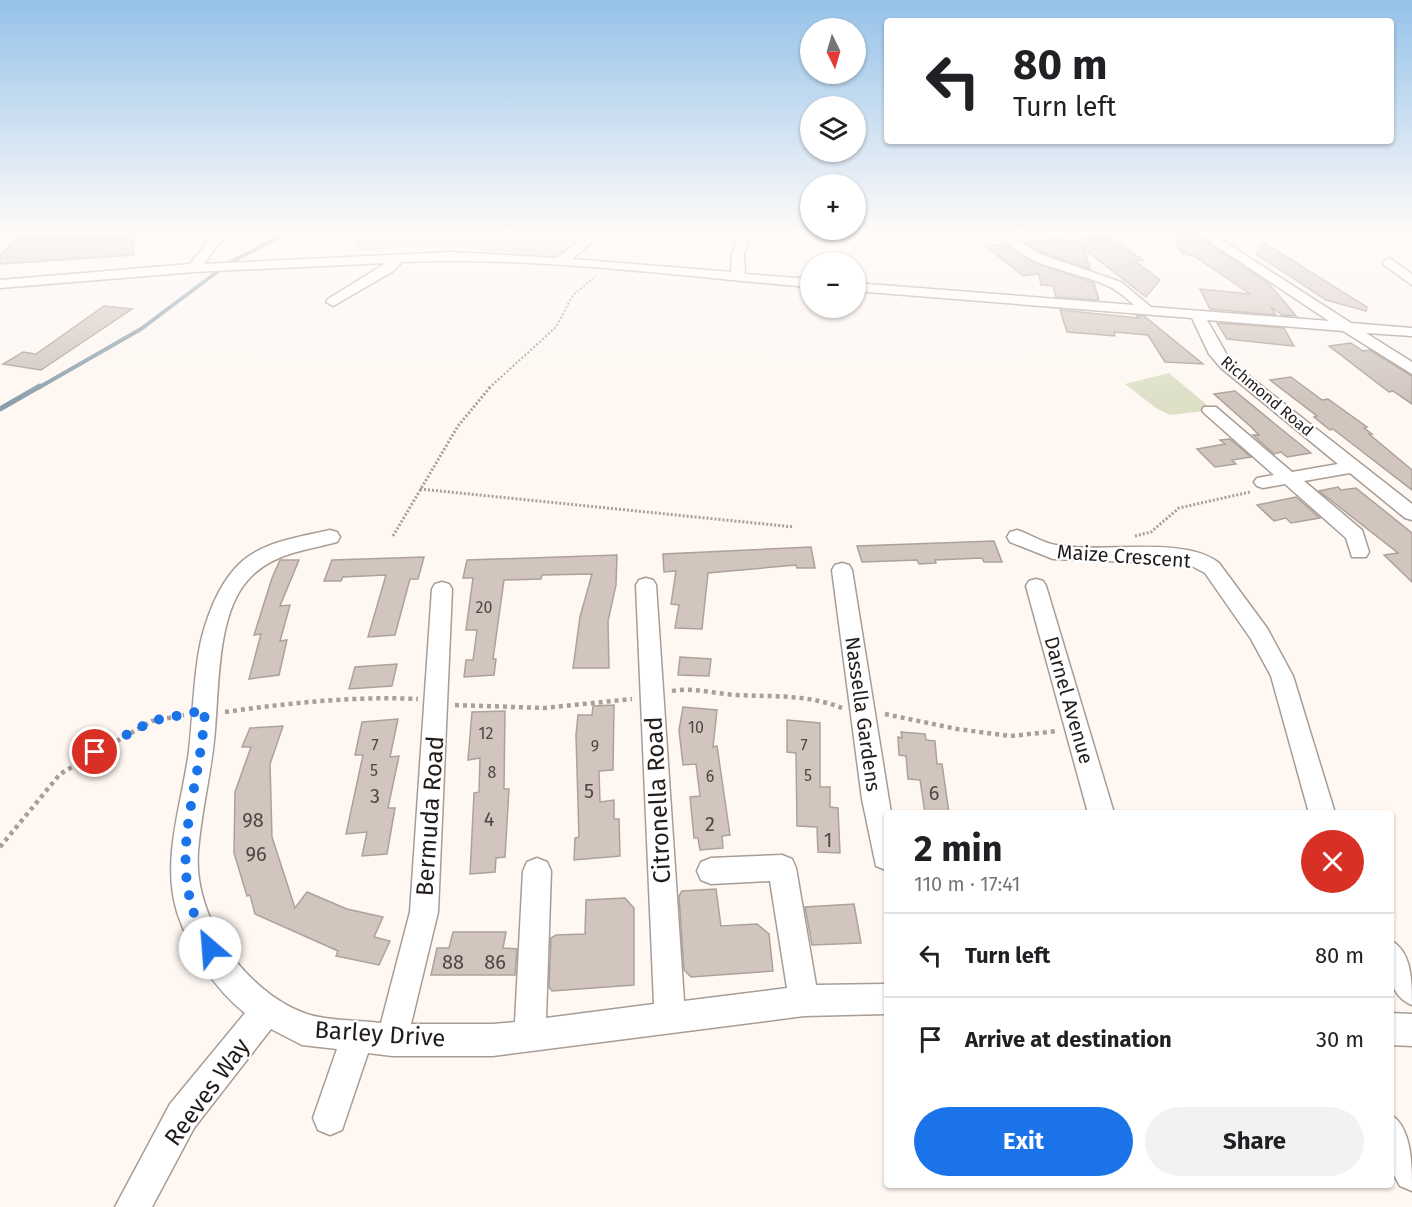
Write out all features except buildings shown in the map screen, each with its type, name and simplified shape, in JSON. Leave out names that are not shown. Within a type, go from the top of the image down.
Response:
[{"type":"street","points":[[333,302],[357,287]]},
{"type":"street","points":[[1120,287],[1145,308]]},
{"type":"street","points":[[1286,287],[1412,369]]},
{"type":"street","points":[[866,288],[1145,308],[1412,332]]},
{"type":"street","name":"Richmond Road","points":[[1196,313],[1217,354],[1226,365],[1412,514]]},
{"type":"street","points":[[1210,410],[1355,536],[1359,552]]},
{"type":"street","points":[[1263,482],[1354,467]]},
{"type":"street","name":"Barley Drive","points":[[330,537],[275,549],[240,575],[227,596],[213,635],[201,753],[184,854],[188,892],[198,927],[218,962],[237,988],[267,1010],[302,1029],[392,1040],[493,1040],[804,1001],[884,999]]},
{"type":"street","name":"Maize Crescent","points":[[1017,537],[1053,552],[1172,555],[1203,561],[1212,568],[1259,634],[1282,676],[1321,810]]},
{"type":"street","name":"Nassella Gardens","points":[[842,570],[884,846]]},
{"type":"street","name":"Citronella Road","points":[[646,585],[670,1016]]},
{"type":"street","name":"Darnel Avenue","points":[[1036,586],[1100,810]]},
{"type":"street","name":"Bermuda Road","points":[[392,1040],[425,902],[442,589]]},
{"type":"street","points":[[711,871],[782,868],[804,1001]]},
{"type":"street","points":[[530,1036],[537,870]]},
{"type":"street","points":[[1394,961],[1412,990]]},
{"type":"street","name":"Reeves Way","points":[[133,1207],[183,1116],[267,1010]]},
{"type":"street","points":[[1394,1029],[1412,1030]]},
{"type":"street","points":[[330,1118],[357,1037]]},
{"type":"street","points":[[1394,1139],[1412,1174]]},
{"type":"path","points":[[393,536],[458,426],[489,388],[556,327],[573,295],[582,287]]},
{"type":"path","points":[[1123,536],[1151,532],[1179,508],[1247,494],[1263,482]]},
{"type":"path","points":[[420,489],[794,527]]},
{"type":"path","points":[[0,847],[60,774],[76,763],[152,721],[205,710]]},
{"type":"green space","points":[[1169,373],[1213,410],[1170,415],[1156,408],[1125,384]]},
{"type":"waterway","points":[[38,388],[141,329],[197,287]]},
{"type":"waterway","points":[[0,409],[40,386]]},
{"type":"route","points":[[95,752],[152,721],[205,710],[201,753],[184,854],[186,882],[192,911],[210,948]]}]
